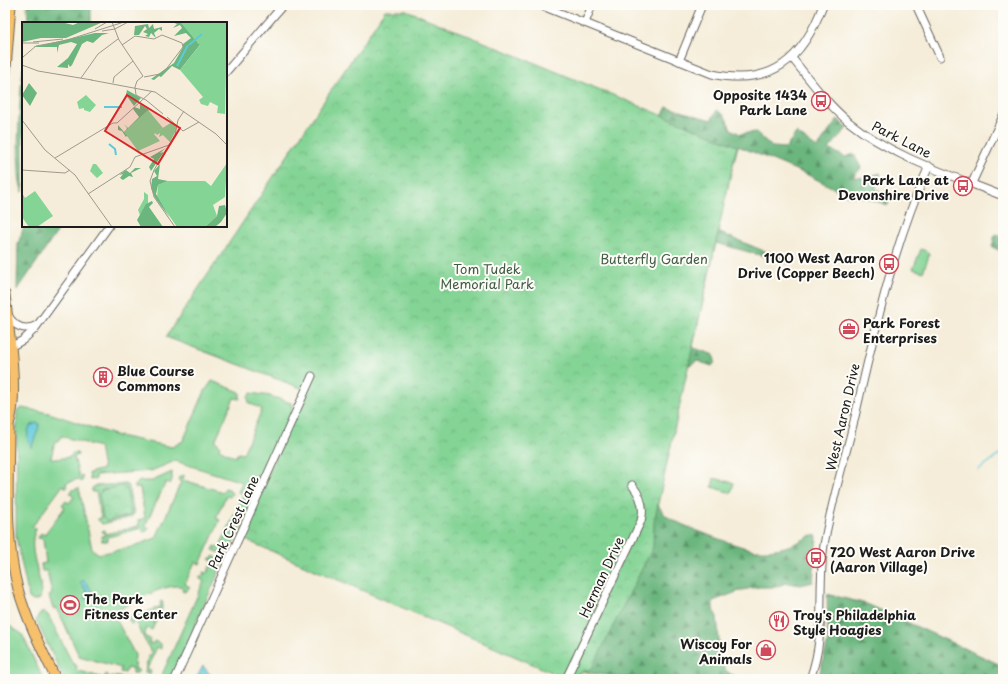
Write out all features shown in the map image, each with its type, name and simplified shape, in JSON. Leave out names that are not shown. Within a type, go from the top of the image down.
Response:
[{"type":"main road","points":[[5,82],[11,5]]},
{"type":"main road","points":[[5,294],[13,414],[7,418],[8,518],[14,572],[27,615],[56,679]]},
{"type":"street","points":[[227,71],[283,5]]},
{"type":"street","points":[[540,5],[679,62],[712,74],[740,78],[767,73],[792,58],[808,40],[823,5]]},
{"type":"street","points":[[585,23],[592,5]]},
{"type":"street","points":[[679,62],[702,5]]},
{"type":"street","points":[[916,5],[940,57]]},
{"type":"street","name":"Park Lane","points":[[792,58],[848,121],[876,141],[929,166],[1003,196]]},
{"type":"street","points":[[972,183],[1003,116]]},
{"type":"street","name":"West Aaron Drive","points":[[810,679],[820,647],[821,566],[830,514],[868,356],[898,244],[911,206],[929,166]]},
{"type":"street","points":[[8,349],[28,336],[40,322],[108,227]]},
{"type":"street","points":[[7,314],[14,324],[23,328],[30,328],[40,322]]},
{"type":"street","name":"Park Crest Lane","points":[[175,679],[312,376]]},
{"type":"street","name":"Herman Drive","points":[[566,679],[641,521],[643,514],[642,501],[632,485]]},
{"type":"shaded area","points":[[583,672],[614,676],[628,679],[567,679]]},
{"type":"green space","points":[[27,5],[91,5],[91,22],[28,22]]},
{"type":"green space","name":"Tom Tudek Memorial Park","points":[[385,10],[406,10],[737,146],[654,522],[653,547],[592,668],[567,679],[239,537],[306,390],[166,337]]},
{"type":"green space","points":[[22,77],[22,189],[20,184],[18,152]]},
{"type":"green space","name":"Butterfly Garden","points":[[667,107],[711,120],[717,110],[725,116],[731,129],[740,134],[756,132],[772,147],[786,148],[796,133],[817,148],[838,119],[847,128],[829,149],[845,157],[854,154],[861,168],[853,177],[865,178],[880,173],[881,178],[875,188],[889,198],[888,205],[863,197],[849,196],[808,175],[738,146],[726,192],[718,232],[764,251],[780,254],[795,261],[789,263],[716,243],[693,346],[694,348],[714,355],[715,362],[712,366],[697,361],[686,367],[655,494],[659,507],[674,521],[697,531],[749,549],[778,549],[792,545],[811,535],[817,536],[813,582],[801,585],[787,583],[774,587],[758,587],[742,590],[713,601],[713,609],[717,617],[721,663],[727,672],[735,676],[755,679],[636,679],[583,672],[653,133]]},
{"type":"green space","points":[[24,227],[60,227],[17,291],[18,244]]},
{"type":"green space","points":[[995,234],[1003,236],[1003,252],[992,247]]},
{"type":"green space","points":[[921,249],[930,253],[923,272],[913,269]]},
{"type":"green space","points":[[212,381],[240,392],[240,399],[234,398],[215,441],[220,445],[219,449],[235,457],[238,453],[243,454],[262,409],[249,403],[248,397],[251,393],[270,396],[291,403],[293,409],[229,552],[223,554],[213,550],[215,546],[219,548],[244,494],[238,492],[242,482],[175,461],[151,471],[96,475],[96,479],[90,480],[89,473],[103,469],[99,447],[61,436],[59,441],[55,441],[51,458],[56,459],[70,457],[73,453],[77,453],[78,455],[74,457],[79,476],[82,475],[83,480],[81,482],[78,479],[66,483],[67,488],[63,485],[32,527],[36,529],[33,537],[33,546],[41,591],[40,599],[33,601],[29,598],[16,537],[17,411],[22,408],[49,413],[114,435],[172,447],[183,441],[205,391]]},
{"type":"green space","points":[[172,472],[172,480],[170,484],[166,482],[145,526],[149,528],[147,531],[143,532],[142,528],[108,537],[108,541],[102,541],[101,536],[105,536],[102,531],[105,530],[106,534],[139,526],[138,520],[145,518],[140,488],[135,488],[135,485],[140,481],[152,481]]},
{"type":"green space","points":[[184,475],[183,480],[223,492],[225,488],[229,489],[232,494],[230,497],[226,496],[216,518],[220,520],[200,564],[195,562],[185,584],[190,587],[185,592],[182,591],[183,587],[176,586],[157,590],[113,613],[135,655],[134,667],[139,671],[137,673],[133,673],[133,669],[127,668],[125,673],[120,672],[121,668],[79,656],[57,608],[53,609],[49,596],[52,594],[47,571],[42,571],[41,564],[46,563],[43,539],[38,538],[41,533],[44,535],[65,507],[62,505],[65,501],[69,503],[74,497],[70,494],[72,490],[79,488],[92,549],[99,554],[128,548],[156,538],[181,482],[178,480],[179,477]]},
{"type":"green space","points":[[714,478],[734,483],[731,493],[712,487]]},
{"type":"green space","points":[[125,484],[128,486],[134,514],[131,517],[102,524],[97,519],[101,518],[96,492],[92,492],[92,488],[95,486]]},
{"type":"green space","points":[[123,486],[126,488],[131,514],[107,521],[103,518],[99,494],[102,490]]},
{"type":"green space","points":[[215,556],[220,562],[221,567],[171,679],[160,679],[204,581],[200,579],[200,576],[204,576],[203,572],[207,573],[213,561],[209,559]]},
{"type":"green space","points":[[827,594],[867,604],[1003,666],[1003,679],[818,679],[828,642]]},
{"type":"green space","points":[[162,601],[163,604],[161,611],[156,609],[153,616],[157,618],[152,630],[147,628],[144,636],[150,639],[149,643],[153,644],[154,641],[161,644],[161,649],[157,647],[147,669],[151,671],[150,674],[145,672],[148,656],[152,654],[135,622],[131,624],[128,618],[131,615],[134,618],[136,613],[138,616],[161,606],[160,602]]},
{"type":"green space","points":[[44,612],[48,615],[73,664],[77,666],[76,670],[104,678],[106,674],[109,678],[112,676],[133,679],[64,679],[36,620],[39,614]]},
{"type":"green space","points":[[5,623],[22,634],[43,679],[5,679]]},
{"type":"water","points":[[36,423],[39,424],[39,427],[32,448],[28,440],[28,432],[30,426]]},
{"type":"water","points":[[83,580],[92,592],[88,600],[85,598],[86,589],[80,583]]},
{"type":"water","points":[[203,666],[214,679],[196,679]]},
{"type":"waterway","points":[[978,470],[1003,452]]},
{"type":"place","name":"Opposite 1434 Park Lane","points":[[821,101]]},
{"type":"place","name":"Park Lane at Devonshire Drive","points":[[963,186]]},
{"type":"place","name":"1100 West Aaron Drive (Copper Beech)","points":[[889,264]]},
{"type":"place","name":"Park Forest Enterprises","points":[[849,329]]},
{"type":"place","name":"Blue Course Commons","points":[[103,377]]},
{"type":"place","name":"720 West Aaron Drive (Aaron Village)","points":[[816,558]]},
{"type":"place","name":"The Park Fitness Center","points":[[70,605]]},
{"type":"place","name":"Troy's Philadelphia Style Hoagies","points":[[779,621]]},
{"type":"place","name":"Wiscoy For Animals","points":[[766,650]]}]
